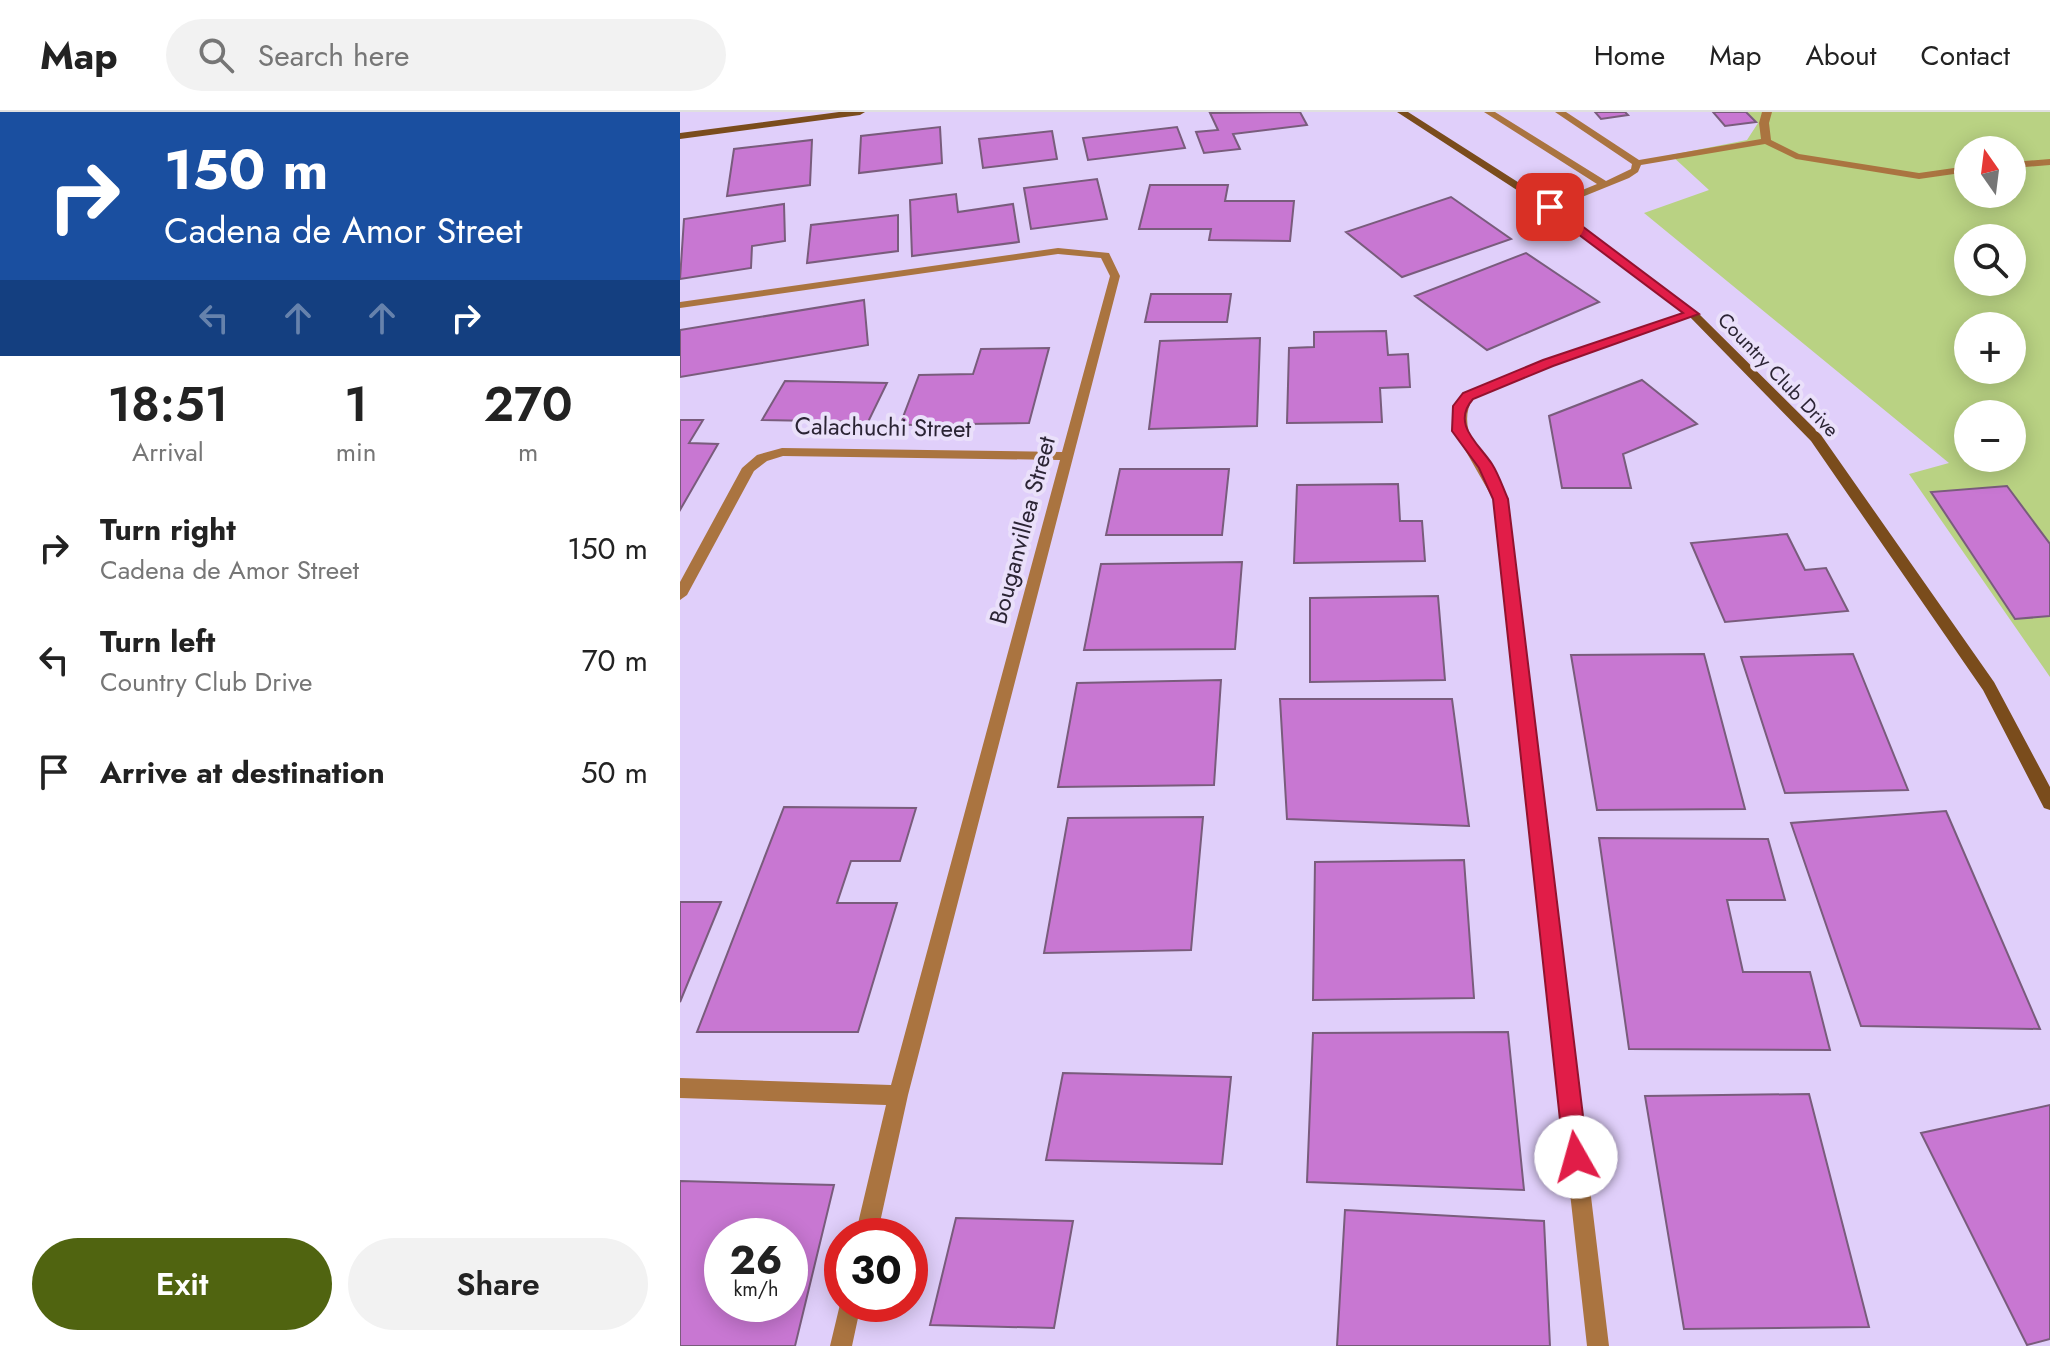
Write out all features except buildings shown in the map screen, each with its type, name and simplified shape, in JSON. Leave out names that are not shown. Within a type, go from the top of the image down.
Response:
[{"type":"street","points":[[791,112],[825,116]]},
{"type":"street","points":[[680,136],[860,112]]},
{"type":"street","name":"Country Club Drive","points":[[1402,112],[1550,207],[1693,314],[1816,438],[1989,686],[2050,803]]},
{"type":"street","points":[[1489,112],[1604,184]]},
{"type":"street","points":[[1560,112],[1637,163],[1766,141],[1796,156],[1919,176],[1954,171]]},
{"type":"street","points":[[1766,141],[1764,123],[1767,112]]},
{"type":"street","points":[[2026,164],[2050,162]]},
{"type":"street","points":[[1550,207],[1626,176],[1635,170],[1637,163]]},
{"type":"street","name":"Bouganvillea Street","points":[[680,305],[1058,251],[1105,255],[1115,276],[898,1095],[870,1218]]},
{"type":"street","points":[[1598,1346],[1500,499],[1486,467],[1459,431],[1457,417],[1460,406],[1468,396],[1548,363],[1693,314]]},
{"type":"street","name":"Calachuchi Street","points":[[680,595],[749,468],[762,458],[782,452],[1069,456]]},
{"type":"street","points":[[680,1088],[898,1095]]},
{"type":"street","points":[[841,1346],[846,1322]]},
{"type":"green space","points":[[1746,112],[2050,112],[2050,677],[1909,474],[1949,463],[1644,213],[1709,190],[1671,155],[1747,140],[1758,123]]},
{"type":"route","points":[[1550,207],[1693,314],[1548,363],[1468,396],[1460,406],[1457,417],[1459,431],[1486,467],[1500,499],[1576,1157]]}]
